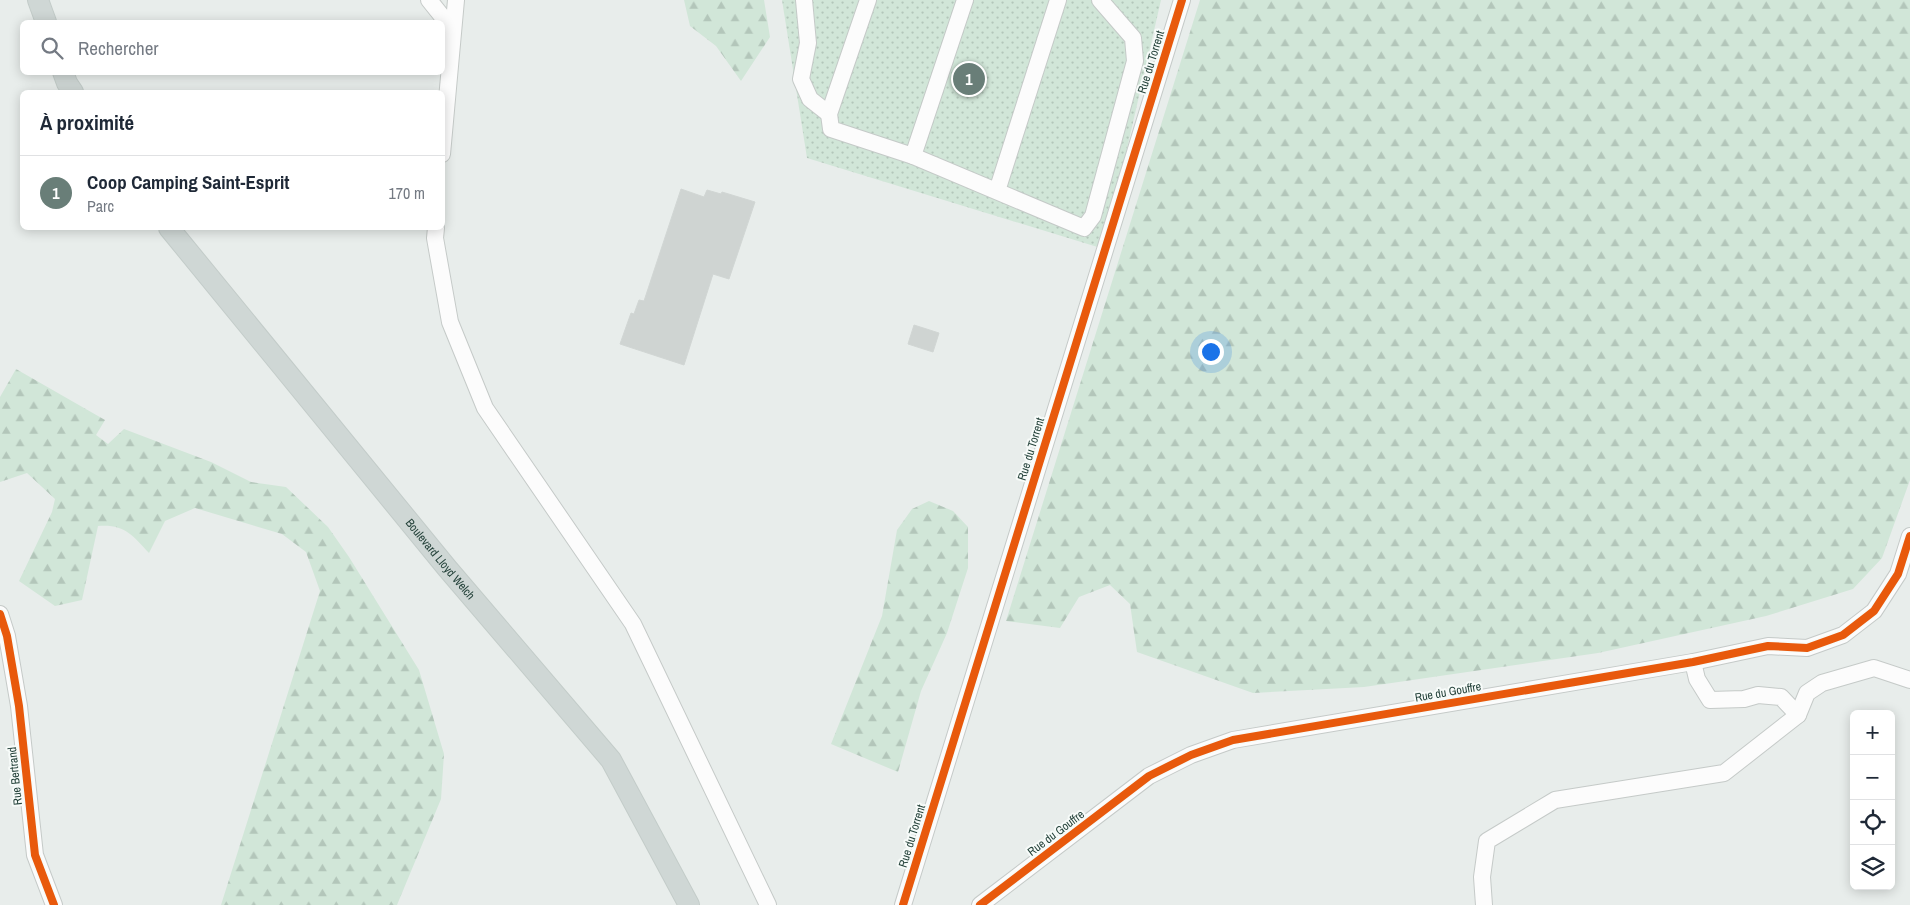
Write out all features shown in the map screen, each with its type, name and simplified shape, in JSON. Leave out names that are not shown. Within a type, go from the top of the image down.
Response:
[{"type":"main road","points":[[38,0],[45,20]]},
{"type":"main road","points":[[64,75],[72,90]]},
{"type":"main road","name":"Boulevard Lloyd Welch","points":[[171,230],[447,568],[610,760],[689,905]]},
{"type":"street","points":[[430,0],[453,30]]},
{"type":"street","points":[[445,120],[456,0]]},
{"type":"street","points":[[804,0],[808,44],[801,79],[810,99],[829,114]]},
{"type":"street","points":[[868,0],[829,114],[831,129],[913,156],[1084,228],[1093,216],[1135,61],[1133,38],[1100,0]]},
{"type":"street","points":[[913,156],[965,0]]},
{"type":"street","points":[[997,191],[1058,0]]},
{"type":"street","name":"Rue du Torrent","points":[[903,905],[1182,0]]},
{"type":"street","points":[[436,230],[435,238],[450,322],[485,408],[633,624],[768,905]]},
{"type":"street","name":"Rue du Gouffre","points":[[980,905],[1149,776],[1191,755],[1225,743],[1243,738],[1693,662],[1768,646],[1807,648],[1842,635],[1874,611],[1898,574],[1910,536]]},
{"type":"street","name":"Rue Bertrand","points":[[0,614],[7,636],[19,706],[35,855],[54,905]]},
{"type":"street","points":[[1693,662],[1697,679],[1710,700],[1744,699],[1758,694],[1781,697],[1798,715]]},
{"type":"street","points":[[1484,905],[1482,877],[1487,841],[1555,800],[1724,773],[1798,715],[1808,693],[1822,683],[1874,668],[1910,680]]},
{"type":"green space","points":[[684,0],[764,0],[770,37],[741,81],[716,46],[690,26]]},
{"type":"green space","points":[[782,0],[1161,0],[1104,249],[807,158]]},
{"type":"green space","points":[[1200,0],[1910,0],[1910,480],[1882,558],[1853,589],[1766,616],[1598,653],[1364,687],[1253,693],[1137,652],[1130,604],[1110,585],[1079,597],[1060,628],[1006,621]]},
{"type":"green space","points":[[16,369],[105,420],[96,435],[108,444],[124,429],[211,462],[251,482],[286,487],[328,527],[349,557],[419,670],[444,754],[441,799],[397,905],[221,905],[320,591],[306,552],[282,534],[195,508],[165,521],[149,553],[133,536],[122,529],[98,526],[82,600],[55,606],[19,581],[52,512],[55,499],[27,473],[0,482],[0,397]]},
{"type":"green space","points":[[929,501],[953,511],[968,527],[968,568],[947,633],[921,691],[898,772],[831,744],[882,616],[897,530],[912,509]]},
{"type":"building","points":[[681,189],[704,197],[707,190],[721,194],[722,192],[755,202],[729,279],[713,274],[684,365],[620,344],[631,313],[634,314],[639,300],[644,301]]},
{"type":"building","points":[[914,325],[939,333],[933,352],[908,344]]},
{"type":"cycle path","points":[[903,905],[1182,0]]},
{"type":"cycle path","points":[[980,905],[1149,776],[1191,755],[1233,740],[1693,662],[1768,646],[1807,648],[1843,635],[1874,611],[1898,574],[1910,536]]},
{"type":"cycle path","points":[[0,614],[7,636],[19,706],[35,855],[54,905]]},
{"type":"place","name":"Coop Camping Saint-Esprit","points":[[969,79]]}]
